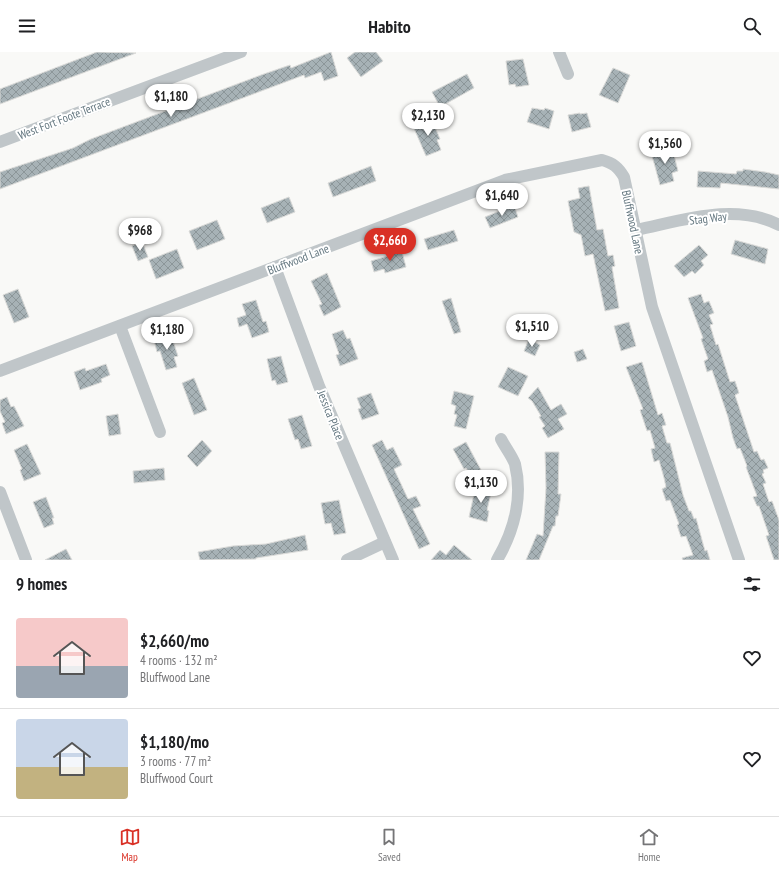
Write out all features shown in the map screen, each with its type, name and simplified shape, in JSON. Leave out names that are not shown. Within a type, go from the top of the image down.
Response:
[{"type":"street","name":"West Fort Foote Terrace","points":[[0,142],[241,52]]},
{"type":"street","points":[[559,52],[568,74]]},
{"type":"street","name":"Bluffwood Lane","points":[[0,371],[506,180],[593,161],[602,160],[610,162],[619,168],[624,177],[636,230],[645,282],[652,307],[739,560]]},
{"type":"street","name":"Stag Way","points":[[636,230],[712,215],[736,214],[758,217],[779,225]]},
{"type":"street","name":"Jessica Place","points":[[275,267],[319,386],[393,560]]},
{"type":"street","points":[[120,326],[160,432]]},
{"type":"street","points":[[497,560],[507,543],[512,529],[517,503],[514,463],[501,439]]},
{"type":"street","points":[[0,492],[26,560]]},
{"type":"street","points":[[347,560],[385,542]]},
{"type":"building","points":[[97,52],[136,53],[0,104],[0,89]]},
{"type":"building","points":[[331,52],[338,76],[324,81],[321,72],[305,78],[304,75],[0,189],[0,172],[73,148],[91,139],[261,75],[290,65],[291,68]]},
{"type":"building","points":[[355,52],[376,52],[383,61],[361,77],[347,58]]},
{"type":"building","points":[[523,59],[529,85],[516,87],[515,84],[509,85],[506,61]]},
{"type":"building","points":[[613,68],[630,75],[618,103],[599,95]]},
{"type":"building","points":[[467,74],[474,88],[440,107],[432,92]]},
{"type":"building","points":[[532,108],[544,110],[545,108],[554,111],[549,129],[527,122]]},
{"type":"building","points":[[587,113],[591,127],[572,132],[568,115]]},
{"type":"building","points":[[432,120],[440,139],[437,140],[441,150],[426,156],[413,126]]},
{"type":"building","points":[[672,147],[678,171],[672,173],[674,181],[660,185],[651,152]]},
{"type":"building","points":[[371,166],[376,181],[333,197],[328,183]]},
{"type":"building","points":[[743,169],[779,175],[779,189],[721,183],[720,188],[697,187],[698,171],[736,174],[737,171],[743,171]]},
{"type":"building","points":[[589,186],[597,230],[603,229],[608,256],[613,255],[615,266],[612,267],[619,308],[605,311],[593,254],[585,256],[581,235],[574,232],[568,201],[580,198],[578,188]]},
{"type":"building","points":[[289,197],[295,212],[267,223],[261,208]]},
{"type":"building","points":[[514,205],[518,217],[490,228],[485,217]]},
{"type":"building","points":[[217,220],[225,239],[197,250],[189,231]]},
{"type":"building","points":[[454,230],[458,241],[428,250],[424,239]]},
{"type":"building","points":[[735,240],[768,249],[765,264],[731,254]]},
{"type":"building","points":[[142,242],[148,257],[138,261],[132,246]]},
{"type":"building","points":[[699,245],[708,255],[701,261],[704,265],[695,274],[692,271],[684,277],[674,266]]},
{"type":"building","points":[[401,248],[406,267],[385,273],[384,269],[374,272],[371,261],[391,255],[390,252]]},
{"type":"building","points":[[177,249],[184,268],[156,279],[149,260]]},
{"type":"building","points":[[327,273],[341,307],[324,316],[319,305],[322,304],[311,281]]},
{"type":"building","points":[[18,289],[29,317],[14,323],[3,295]]},
{"type":"building","points":[[701,294],[704,303],[709,301],[714,313],[709,315],[713,324],[710,325],[716,345],[718,344],[730,382],[735,381],[739,393],[735,395],[754,452],[757,451],[761,460],[764,459],[768,468],[763,470],[764,473],[762,474],[766,483],[763,484],[769,502],[772,501],[779,520],[779,560],[774,560],[766,536],[769,535],[759,506],[757,506],[753,497],[757,496],[740,448],[737,449],[733,438],[728,417],[712,370],[707,372],[704,361],[708,359],[701,339],[703,338],[688,298]]},
{"type":"building","points":[[451,298],[461,332],[454,334],[442,301]]},
{"type":"building","points":[[256,300],[263,322],[266,321],[269,332],[252,338],[247,324],[239,327],[237,318],[246,315],[242,304]]},
{"type":"building","points":[[629,322],[636,346],[621,351],[614,326]]},
{"type":"building","points":[[343,330],[347,339],[350,338],[358,359],[340,366],[336,355],[339,354],[332,334]]},
{"type":"building","points":[[171,335],[178,356],[174,357],[177,367],[166,370],[160,351],[157,352],[154,340]]},
{"type":"building","points":[[529,339],[540,345],[535,356],[524,351]]},
{"type":"building","points":[[583,349],[587,359],[577,362],[574,352]]},
{"type":"building","points":[[281,356],[288,382],[277,385],[275,380],[272,381],[267,359]]},
{"type":"building","points":[[642,362],[658,415],[662,413],[666,425],[662,426],[667,443],[670,443],[683,495],[689,511],[691,511],[694,519],[696,518],[705,551],[707,550],[710,560],[683,560],[682,558],[693,555],[686,536],[681,537],[677,525],[679,524],[670,500],[666,501],[662,489],[666,487],[659,460],[654,462],[651,449],[655,448],[650,430],[647,431],[640,410],[643,409],[626,367]]},
{"type":"building","points":[[106,364],[110,375],[101,379],[102,382],[80,390],[74,372],[85,368],[86,371]]},
{"type":"building","points":[[508,367],[528,376],[518,396],[498,387]]},
{"type":"building","points":[[194,378],[207,410],[194,415],[182,383]]},
{"type":"building","points":[[538,387],[551,410],[561,404],[567,414],[558,419],[564,429],[548,438],[542,428],[545,426],[539,417],[541,416],[532,401],[528,398]]},
{"type":"building","points":[[454,391],[474,396],[466,429],[454,426],[457,415],[454,414],[456,406],[451,404]]},
{"type":"building","points":[[371,393],[379,414],[362,420],[358,409],[361,408],[357,398]]},
{"type":"building","points":[[7,397],[11,407],[14,406],[24,426],[6,434],[2,423],[5,422],[0,411],[0,400]]},
{"type":"building","points":[[118,414],[121,434],[109,436],[106,416]]},
{"type":"building","points":[[302,415],[312,446],[301,449],[298,439],[295,440],[288,419]]},
{"type":"building","points":[[202,440],[212,451],[197,467],[187,456]]},
{"type":"building","points":[[382,440],[387,450],[393,447],[402,465],[394,469],[408,499],[416,496],[421,506],[413,509],[430,544],[419,549],[372,445]]},
{"type":"building","points":[[466,442],[481,470],[471,476],[466,468],[464,469],[453,449]]},
{"type":"building","points":[[27,444],[41,474],[24,481],[20,470],[22,469],[14,450]]},
{"type":"building","points":[[545,452],[559,452],[558,494],[561,494],[558,516],[556,516],[555,526],[553,526],[539,560],[526,560],[537,534],[543,536],[546,488]]},
{"type":"building","points":[[164,468],[165,480],[134,483],[133,471]]},
{"type":"building","points":[[475,485],[492,489],[487,510],[489,511],[487,522],[469,517],[474,494],[482,497]]},
{"type":"building","points":[[46,497],[54,518],[52,518],[54,524],[44,528],[33,502]]},
{"type":"building","points":[[339,500],[346,533],[334,535],[331,523],[325,524],[321,503]]},
{"type":"building","points":[[305,535],[308,550],[256,559],[200,560],[198,552],[233,546],[266,544]]},
{"type":"building","points":[[454,545],[472,560],[431,560],[440,550],[446,555]]},
{"type":"building","points":[[66,549],[72,560],[45,560]]}]
